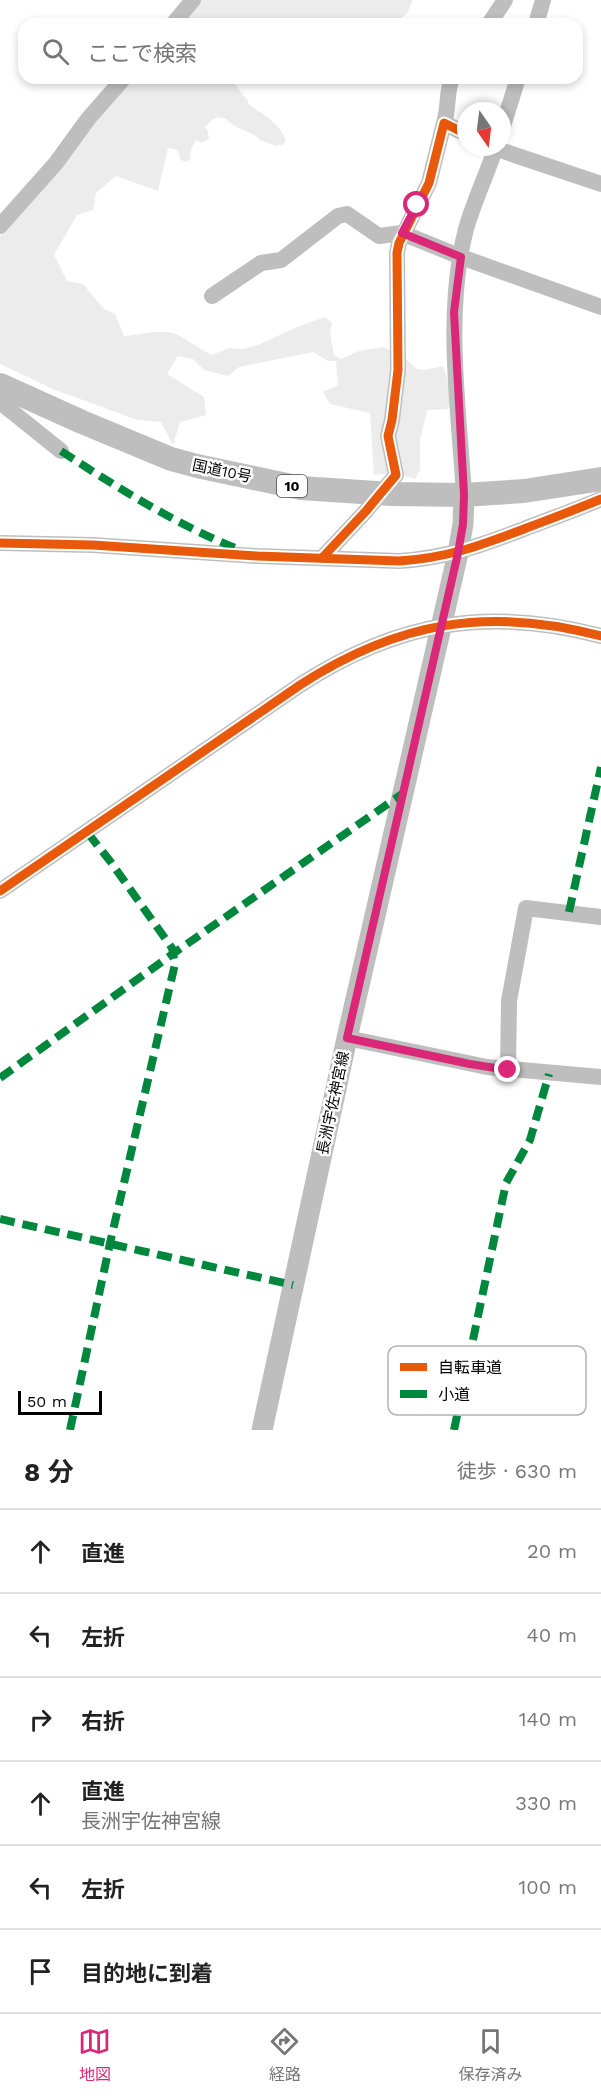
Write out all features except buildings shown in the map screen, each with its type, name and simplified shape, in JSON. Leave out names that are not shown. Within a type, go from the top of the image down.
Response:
[{"type":"highway","name":"国道10号","points":[[0,385],[171,459],[302,488],[391,494],[464,495],[524,491],[601,479]]},
{"type":"main road","name":"長洲宇佐神宮線","points":[[262,1430],[347,1038],[458,553],[463,524],[464,495]]},
{"type":"street","points":[[178,18],[193,0]]},
{"type":"street","points":[[493,18],[505,0]]},
{"type":"street","points":[[538,18],[543,0]]},
{"type":"street","points":[[0,226],[56,164],[88,119],[119,84]]},
{"type":"street","points":[[328,552],[395,478],[396,471],[388,436],[398,370],[397,253],[402,233],[429,183],[444,123],[450,84]]},
{"type":"street","points":[[510,102],[516,84]]},
{"type":"street","points":[[444,123],[457,130]]},
{"type":"street","points":[[511,154],[601,184]]},
{"type":"street","points":[[464,495],[454,312],[466,230],[491,156]]},
{"type":"street","points":[[212,296],[261,263],[281,260],[316,231],[342,214],[351,217],[379,236],[402,233],[461,257],[601,307]]},
{"type":"street","points":[[0,402],[62,451]]},
{"type":"street","points":[[0,543],[93,545],[257,556],[328,552],[399,561],[421,560],[458,553],[601,499]]},
{"type":"street","points":[[2,885],[329,666],[356,652],[388,640],[441,626],[471,622],[526,623],[575,629],[601,636]]},
{"type":"street","points":[[508,1070],[509,1000],[526,908],[601,917]]},
{"type":"street","points":[[347,1038],[508,1070],[601,1077]]},
{"type":"shaded area","points":[[183,0],[413,0],[407,13],[402,18],[170,18]]},
{"type":"shaded area","points":[[119,84],[235,84],[248,104],[280,129],[286,141],[282,145],[276,146],[260,140],[226,119],[218,117],[205,127],[209,139],[201,143],[196,140],[191,150],[190,160],[186,162],[181,160],[177,150],[168,148],[158,191],[116,176],[96,193],[93,210],[77,215],[54,255],[67,281],[83,284],[104,309],[115,314],[124,336],[155,332],[173,333],[212,355],[229,348],[242,349],[258,345],[325,317],[332,323],[330,333],[334,355],[341,359],[359,351],[384,347],[417,369],[443,366],[452,396],[448,409],[427,410],[420,441],[420,470],[415,479],[396,473],[374,475],[370,413],[330,404],[323,392],[338,385],[336,361],[328,361],[313,352],[239,367],[228,376],[204,370],[193,359],[178,356],[167,374],[204,397],[206,415],[180,422],[173,445],[161,422],[137,420],[53,389],[0,364],[0,236],[51,175]]},
{"type":"marked path","points":[[61,451],[171,517],[240,550]]},
{"type":"marked path","points":[[569,912],[601,767]]},
{"type":"marked path","points":[[0,1078],[402,794]]},
{"type":"marked path","points":[[70,1430],[110,1243],[175,964],[172,948],[87,832]]},
{"type":"marked path","points":[[472,1346],[506,1183],[530,1140],[549,1074]]},
{"type":"marked path","points":[[0,1219],[293,1285]]},
{"type":"marked path","points":[[454,1430],[457,1415]]},
{"type":"cycle path","points":[[322,558],[396,475],[388,436],[398,370],[397,253],[399,243],[429,183],[444,123],[457,130]]},
{"type":"cycle path","points":[[0,543],[93,545],[257,556],[399,561],[448,554],[477,546],[601,499]]},
{"type":"cycle path","points":[[0,891],[300,685],[372,647],[408,634],[444,626],[482,622],[520,622],[560,627],[601,636]]},
{"type":"route","points":[[417,205],[402,233],[461,257],[454,312],[464,513],[461,542],[347,1038],[508,1070]]}]
